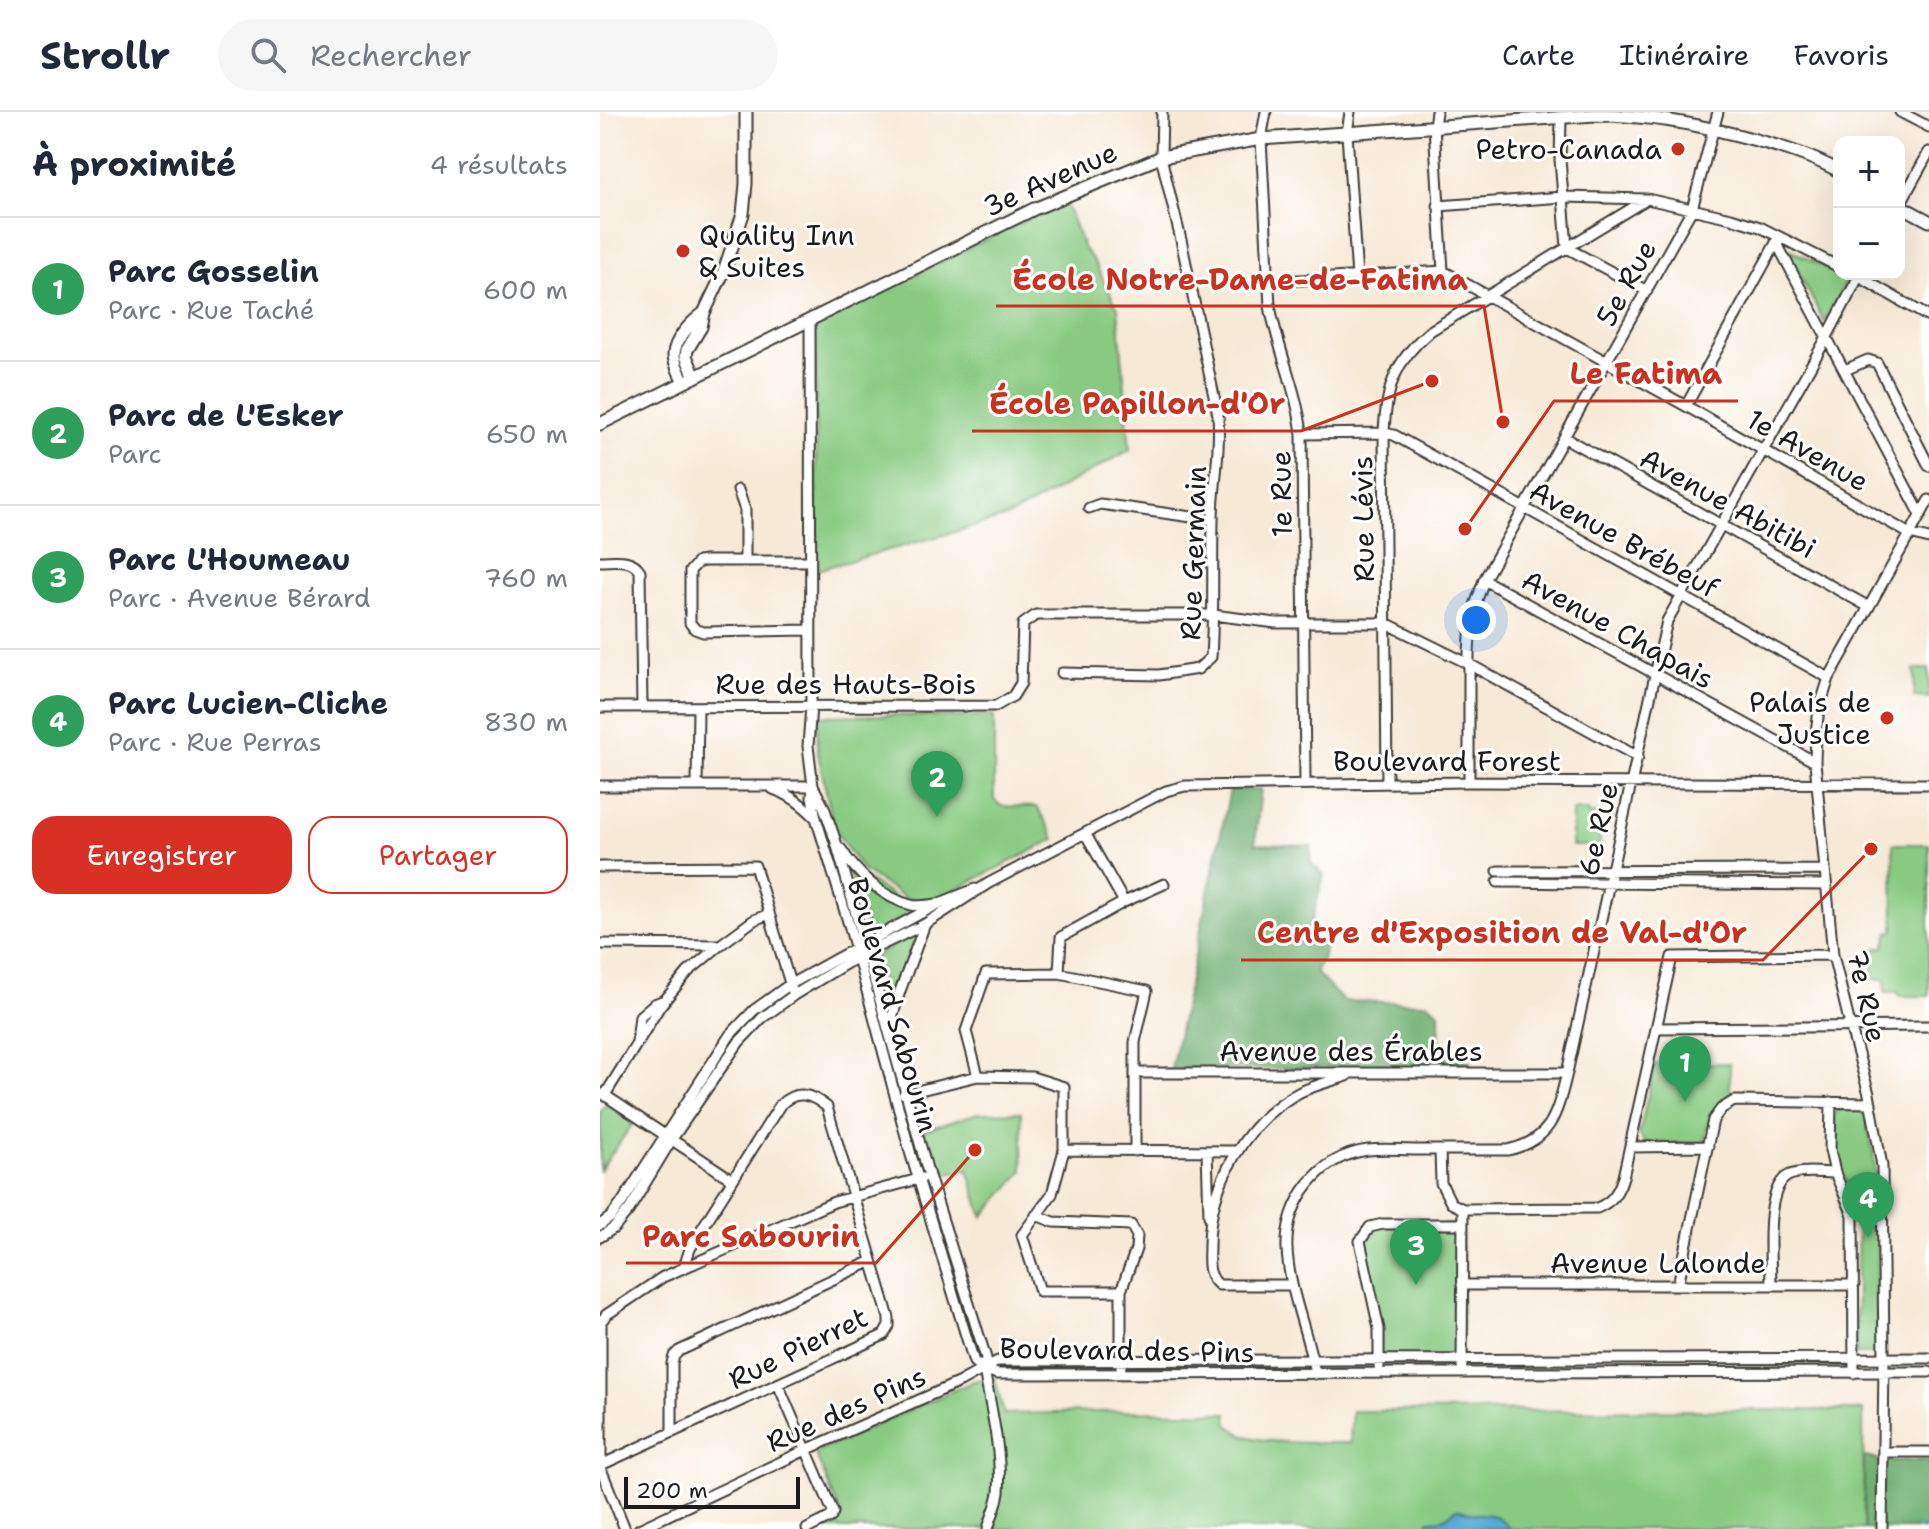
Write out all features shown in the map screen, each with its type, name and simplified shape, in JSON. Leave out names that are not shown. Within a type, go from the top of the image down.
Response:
[{"type":"main road","points":[[689,379],[686,356],[689,346],[701,327],[704,313],[734,247],[743,214],[746,112]]},
{"type":"main road","name":"3e Avenue","points":[[600,424],[1034,209],[1161,157],[1261,139],[1621,114],[1674,120],[1714,129],[1779,146],[1833,168]]},
{"type":"main road","points":[[1905,208],[1929,221]]},
{"type":"street","name":"Rue Germain","points":[[1062,673],[1159,675],[1198,669],[1211,657],[1213,520],[1220,443],[1218,415],[1161,157],[1162,112]]},
{"type":"street","name":"1e Rue","points":[[1266,112],[1261,139],[1270,306],[1275,333],[1298,406],[1302,434],[1305,784]]},
{"type":"street","points":[[1350,112],[1347,134],[1357,277]]},
{"type":"street","points":[[1268,282],[1443,271],[1434,126],[1436,112]]},
{"type":"street","name":"5e Rue","points":[[1469,782],[1471,617],[1484,580],[1692,209],[1718,112]]},
{"type":"street","points":[[1900,112],[1929,127]]},
{"type":"street","points":[[1561,119],[1567,248],[1647,291]]},
{"type":"street","points":[[1905,194],[1929,152]]},
{"type":"street","points":[[1438,206],[1563,197],[1647,199],[1731,218],[1833,264]]},
{"type":"street","name":"Rue Lévis","points":[[1387,783],[1384,433],[1386,398],[1391,382],[1408,352],[1430,331],[1647,199]]},
{"type":"street","points":[[1778,239],[1921,515]]},
{"type":"street","points":[[1686,406],[1778,239]]},
{"type":"street","name":"1e Avenue","points":[[1443,271],[1910,534],[1929,539]]},
{"type":"street","name":"6e Rue","points":[[1315,1374],[1292,1285],[1287,1249],[1289,1221],[1298,1198],[1315,1176],[1339,1159],[1367,1150],[1508,1150],[1531,1143],[1553,1121],[1567,1073],[1667,621],[1827,337],[1855,280]]},
{"type":"street","points":[[1866,280],[1929,317]]},
{"type":"street","name":"Boulevard Sabourin","points":[[810,320],[811,706],[808,746],[812,797],[816,818],[889,1028],[902,1094]]},
{"type":"street","points":[[1845,370],[1868,360],[1877,363],[1929,466]]},
{"type":"street","name":"Avenue Brébeuf","points":[[1302,434],[1394,435],[1829,678]]},
{"type":"street","name":"Avenue Abitibi","points":[[1565,438],[1869,607]]},
{"type":"street","points":[[738,490],[745,513],[745,561]]},
{"type":"street","name":"7e Rue","points":[[1882,1529],[1882,1166],[1871,1103],[1833,955],[1816,784],[1816,733],[1819,709],[1829,678],[1929,500]]},
{"type":"street","points":[[1089,508],[1100,504],[1213,520]]},
{"type":"street","points":[[600,561],[630,562],[636,564],[640,571],[642,707]]},
{"type":"street","points":[[810,561],[698,562],[690,571],[690,623],[695,629],[703,632],[810,630]]},
{"type":"street","name":"Avenue Chapais","points":[[1484,580],[1815,762]]},
{"type":"street","name":"Rue des Hauts-Bois","points":[[600,707],[996,706],[1013,696],[1021,683],[1023,624],[1036,615],[1213,615]]},
{"type":"street","points":[[1213,615],[1276,623],[1386,623],[1469,664],[1638,757]]},
{"type":"street","name":"Rue des Hauts-Bois","points":[[697,786],[698,707]]},
{"type":"street","name":"Boulevard Forest","points":[[600,1237],[614,1228],[629,1210],[668,1136],[730,1035],[754,1010],[789,985],[861,950],[925,924],[989,883],[1166,791],[1185,786],[1469,782],[1929,784]]},
{"type":"street","points":[[600,786],[813,786]]},
{"type":"street","points":[[758,786],[785,793],[816,818]]},
{"type":"street","name":"Boulevard Sabourin","points":[[813,786],[836,842],[861,950],[974,1362],[984,1369],[998,1448],[999,1472],[998,1497],[988,1529]]},
{"type":"street","points":[[1085,833],[1124,902]]},
{"type":"street","points":[[836,842],[866,879],[896,900],[914,906],[940,903]]},
{"type":"street","points":[[600,867],[755,866],[794,995]]},
{"type":"street","points":[[1498,871],[1824,870]]},
{"type":"street","points":[[1498,882],[1826,885]]},
{"type":"street","name":"Boulevard Forest","points":[[600,1225],[611,1217],[739,1042],[762,1018],[861,950],[940,903],[989,883]]},
{"type":"street","points":[[1059,973],[1061,937],[1164,884]]},
{"type":"street","points":[[731,1179],[603,1094],[688,972],[754,920],[769,914]]},
{"type":"street","points":[[889,1028],[925,924]]},
{"type":"street","points":[[600,944],[720,945]]},
{"type":"street","points":[[1440,1150],[1441,1183],[1451,1203],[1463,1209],[1597,1208],[1606,1204],[1618,1193],[1672,957],[1833,955]]},
{"type":"street","points":[[978,1076],[966,1031],[986,974],[1059,973],[1147,991],[1135,1042],[1135,1151]]},
{"type":"street","points":[[1657,1028],[1929,1026]]},
{"type":"street","name":"Avenue des Érables","points":[[1136,1073],[1567,1073]]},
{"type":"street","points":[[1209,1229],[1219,1189],[1238,1151],[1271,1112],[1301,1092],[1355,1073]]},
{"type":"street","points":[[902,1094],[978,1076],[1032,1077],[1064,1087],[1064,1150],[1052,1194],[1022,1235],[1040,1291],[1121,1291]]},
{"type":"street","name":"Rue Pierret","points":[[601,1465],[884,1335],[889,1318],[827,1107],[807,1094],[797,1094],[780,1105],[731,1179],[690,1249],[684,1267]]},
{"type":"street","points":[[1678,1285],[1713,1120],[1721,1109],[1734,1101],[1871,1103]]},
{"type":"street","points":[[1831,1102],[1830,1150],[1835,1173],[1853,1215],[1854,1373]]},
{"type":"street","points":[[1630,1147],[1708,1146]]},
{"type":"street","points":[[1064,1150],[1238,1151]]},
{"type":"street","points":[[1207,1151],[1209,1268],[1212,1279],[1219,1285],[1292,1285]]},
{"type":"street","points":[[1771,1285],[1770,1227],[1778,1185],[1790,1175],[1835,1173]]},
{"type":"street","points":[[625,1529],[601,1469],[601,1322],[606,1315],[663,1277],[684,1267],[834,1202],[924,1177]]},
{"type":"street","points":[[1462,1374],[1463,1209]]},
{"type":"street","points":[[1036,1215],[1054,1222],[1131,1225],[1137,1236],[1136,1249],[1121,1291],[1122,1374]]},
{"type":"street","points":[[1379,1374],[1379,1329],[1360,1241],[1370,1227],[1383,1224],[1462,1224]]},
{"type":"street","points":[[672,1432],[672,1363],[679,1351],[872,1261]]},
{"type":"street","name":"Avenue Lalonde","points":[[1462,1285],[1854,1285]]},
{"type":"street","name":"Boulevard des Pins","points":[[984,1369],[998,1361],[1929,1358]]},
{"type":"street","points":[[1656,1359],[1656,1373]]},
{"type":"street","name":"Boulevard des Pins","points":[[984,1369],[997,1374],[1929,1372]]},
{"type":"street","name":"Rue des Pins","points":[[639,1529],[984,1369]]},
{"type":"street","points":[[778,1384],[833,1512],[831,1517],[807,1529]]},
{"type":"street","points":[[1884,1452],[1929,1452]]},
{"type":"green space","points":[[1065,201],[1084,249],[1118,308],[1130,450],[1008,517],[817,570],[815,323]]},
{"type":"green space","points":[[1790,249],[1833,272],[1833,280],[1847,280],[1824,322],[1788,252]]},
{"type":"green space","points":[[1914,669],[1929,669],[1929,698],[1914,697]]},
{"type":"green space","points":[[817,716],[994,717],[994,800],[1001,806],[1037,807],[1055,839],[937,899],[905,898],[862,870],[834,828],[818,754]]},
{"type":"green space","points":[[1261,789],[1255,844],[1311,846],[1311,863],[1324,875],[1309,943],[1324,943],[1323,958],[1315,972],[1343,1001],[1428,1003],[1439,1012],[1440,1050],[1471,1062],[1471,1067],[1171,1069],[1230,790]]},
{"type":"green space","points":[[1572,810],[1600,814],[1600,846],[1572,846]]},
{"type":"green space","points":[[1893,844],[1929,844],[1929,996],[1899,996],[1898,992],[1885,992],[1885,979],[1873,979],[1872,949],[1884,947],[1889,932],[1894,931]]},
{"type":"green space","points":[[846,861],[861,876],[916,911],[868,937]]},
{"type":"green space","points":[[914,934],[916,936],[889,1009],[874,956]]},
{"type":"green space","points":[[1730,1063],[1730,1098],[1712,1115],[1705,1140],[1698,1144],[1645,1143],[1639,1134],[1655,1064]]},
{"type":"green space","points":[[606,1104],[634,1122],[600,1170],[600,1111]]},
{"type":"green space","points":[[1860,1107],[1864,1111],[1873,1152],[1877,1188],[1878,1354],[1856,1354],[1858,1216],[1855,1201],[1835,1157],[1835,1115],[1842,1108]]},
{"type":"green space","points":[[1021,1112],[1023,1171],[983,1217],[968,1170],[935,1175],[922,1131],[978,1113]]},
{"type":"green space","points":[[1462,1224],[1462,1360],[1379,1361],[1379,1329],[1360,1241],[1370,1227]]},
{"type":"green space","points":[[1305,1363],[1305,1369],[1127,1370],[1127,1364]]},
{"type":"green space","points":[[1467,1363],[1651,1363],[1651,1368],[1467,1369]]},
{"type":"green space","points":[[1662,1363],[1848,1363],[1848,1368],[1662,1369]]},
{"type":"green space","points":[[1012,1364],[1117,1364],[1117,1369],[993,1370],[993,1367]]},
{"type":"green space","points":[[995,1379],[1004,1414],[1134,1411],[1227,1413],[1228,1425],[1239,1433],[1263,1440],[1293,1442],[1350,1443],[1352,1411],[1863,1410],[1864,1529],[819,1529],[842,1517],[815,1453],[976,1380]]},
{"type":"green space","points":[[1864,1457],[1890,1461],[1929,1460],[1929,1529],[1864,1529]]},
{"type":"water","points":[[1456,1509],[1496,1517],[1510,1529],[1425,1529],[1429,1520],[1444,1518]]},
{"type":"waterway","points":[[1918,1529],[1929,1522]]},
{"type":"place","name":"Petro-Canada","points":[[1678,149]]},
{"type":"place","name":"Quality Inn & Suites","points":[[683,251]]},
{"type":"place","name":"École Papillon-d'Or","points":[[1432,381]]},
{"type":"place","name":"École Notre-Dame-de-Fatima","points":[[1503,422]]},
{"type":"place","name":"Le Fatima","points":[[1465,529]]},
{"type":"place","name":"Palais de Justice","points":[[1887,718]]},
{"type":"place","name":"Parc de L'Esker","points":[[937,817]]},
{"type":"place","name":"Centre d'Exposition de Val-d'Or","points":[[1871,849]]},
{"type":"place","name":"Parc Gosselin","points":[[1685,1102]]},
{"type":"place","name":"Parc Sabourin","points":[[975,1150]]},
{"type":"place","name":"Parc Lucien-Cliche","points":[[1868,1238]]},
{"type":"place","name":"Parc L'Houmeau","points":[[1416,1285]]}]
